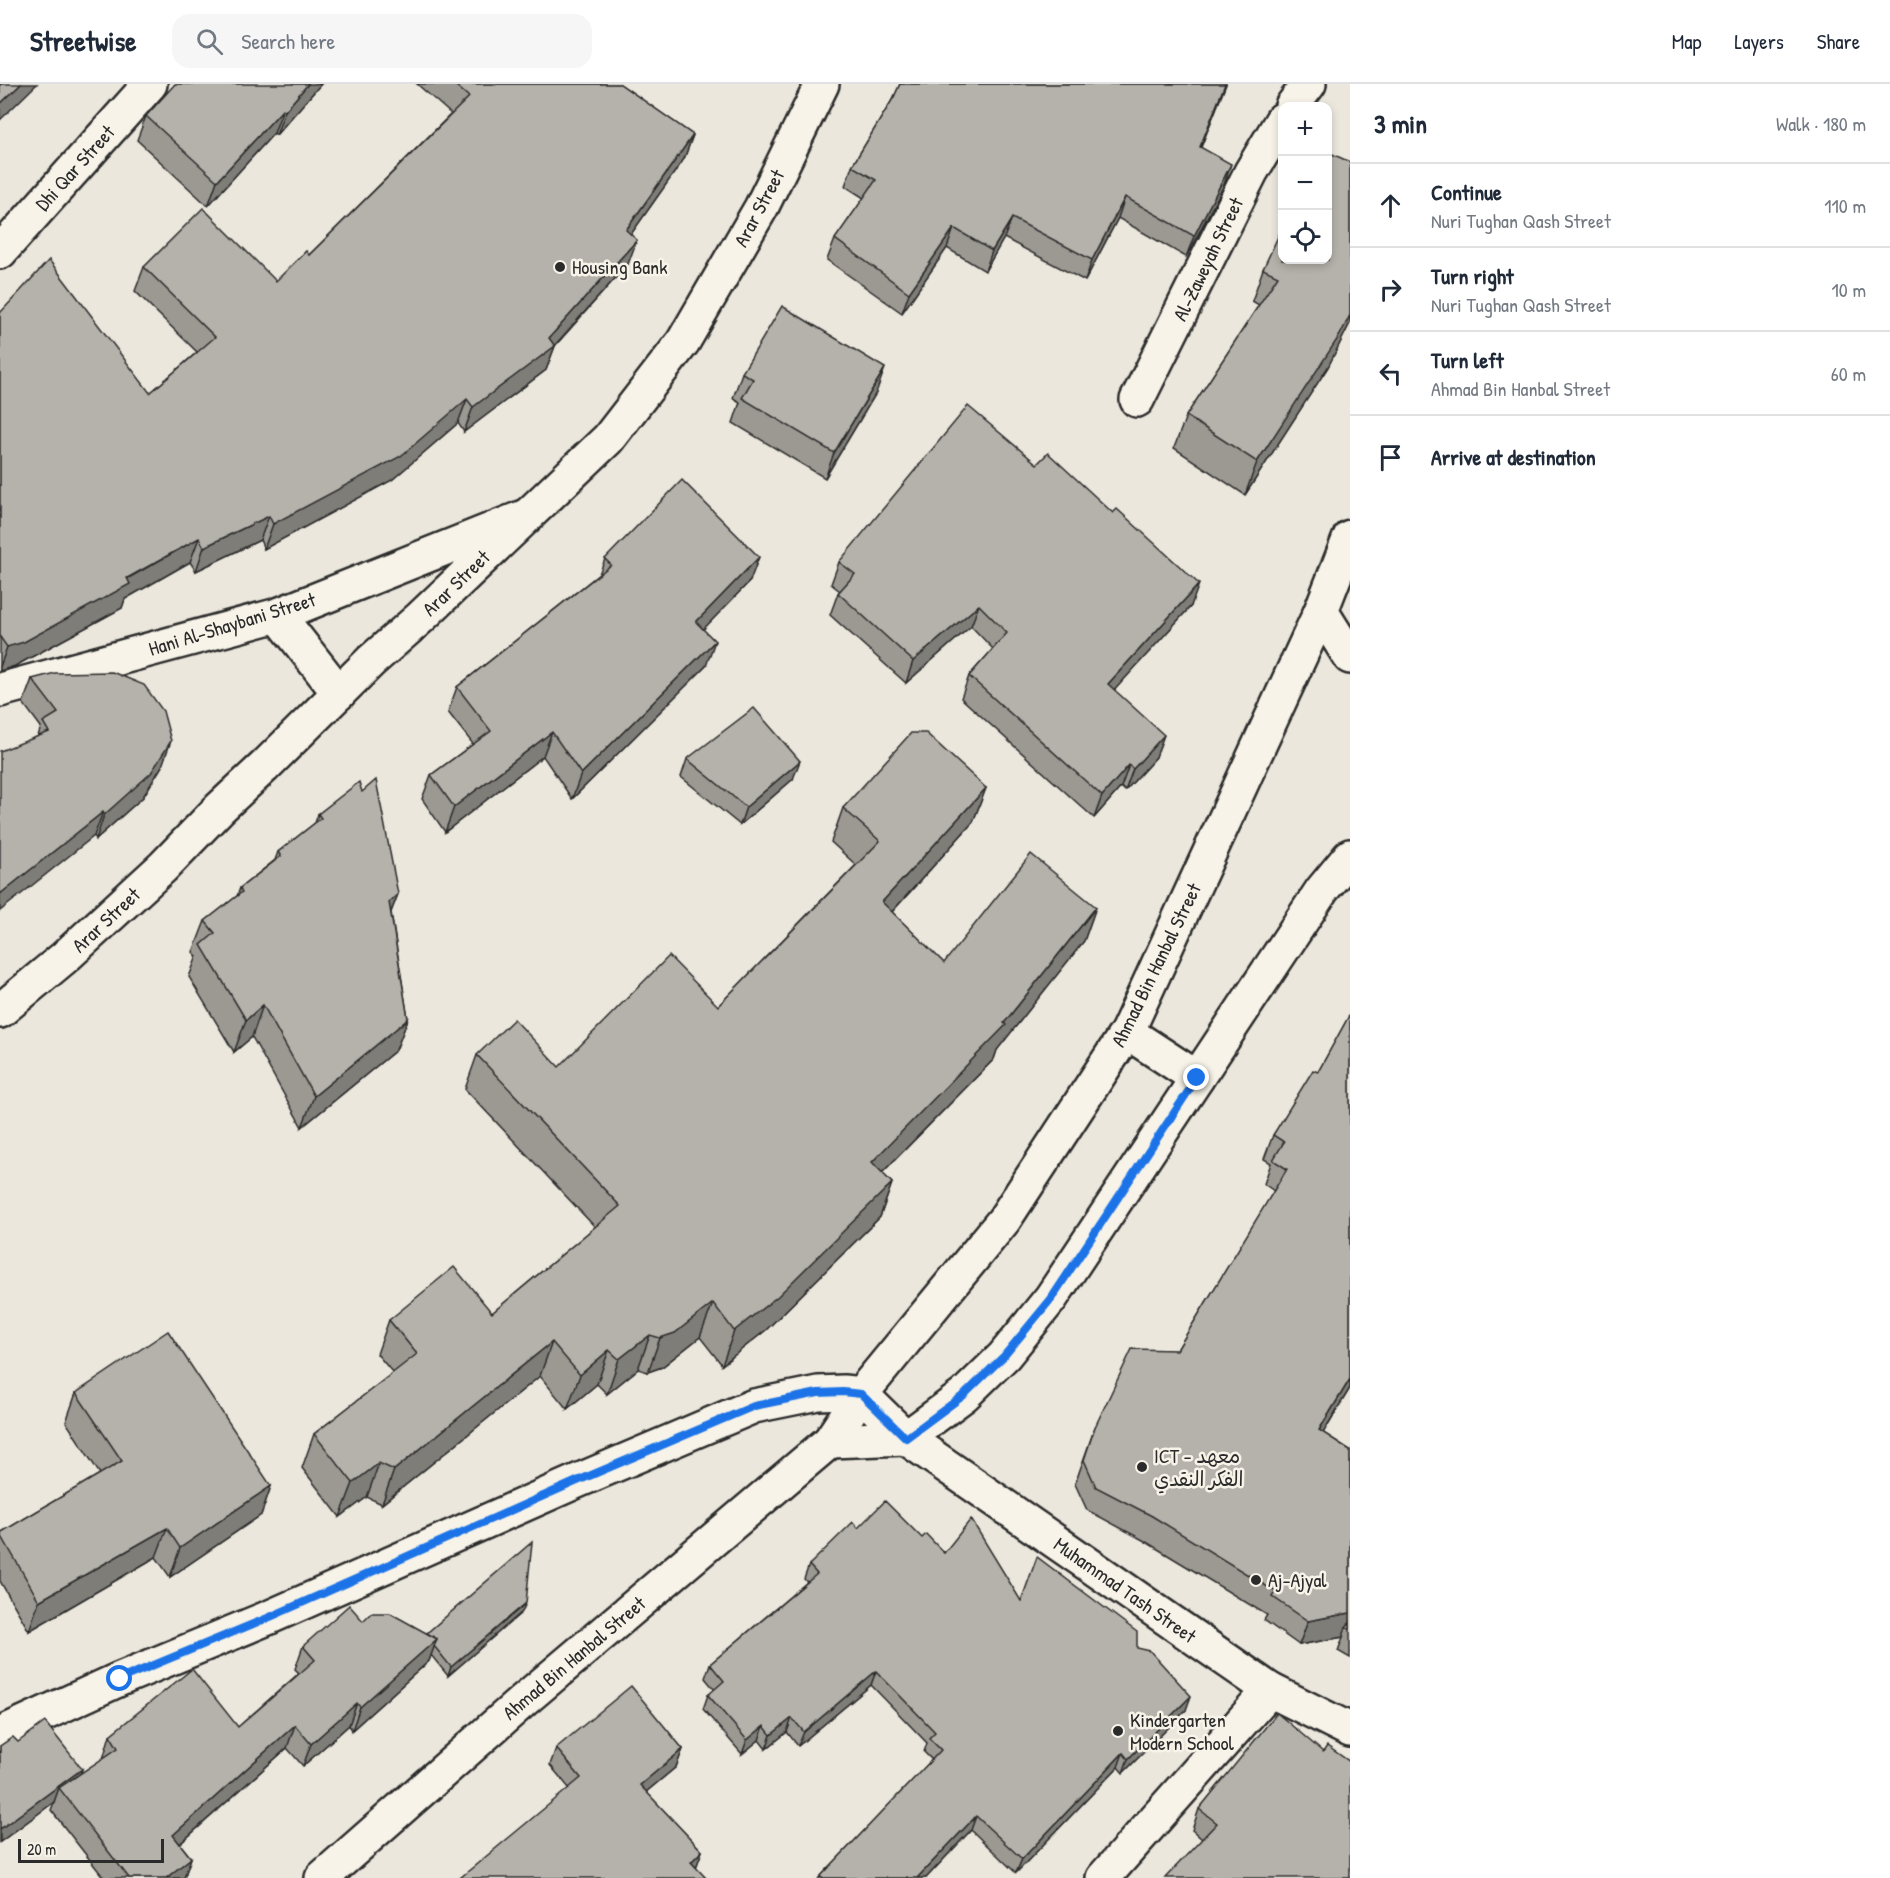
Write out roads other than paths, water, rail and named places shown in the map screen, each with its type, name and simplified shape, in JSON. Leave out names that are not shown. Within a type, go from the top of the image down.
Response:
[{"type":"street","name":"Dhi Qar Street","points":[[0,252],[150,84]]},
{"type":"street","name":"Arar Street","points":[[0,1011],[65,957],[162,867],[339,693],[608,439],[683,342],[761,208],[822,84]]},
{"type":"street","points":[[1295,102],[1309,84]]},
{"type":"street","name":"Al-Zaweyah Street","points":[[1137,400],[1251,172],[1278,127]]},
{"type":"street","name":"Hani Al-Shaybani Street","points":[[0,690],[278,615],[526,516]]},
{"type":"street","name":"Ahmad Bin Hanbal Street","points":[[322,1878],[524,1700],[830,1441],[861,1394],[1004,1220],[1127,1032],[1321,611],[1350,537]]},
{"type":"street","points":[[1321,611],[1350,657]]},
{"type":"street","points":[[278,615],[339,693]]},
{"type":"street","points":[[830,1441],[906,1438],[964,1395],[996,1364],[1051,1299],[1322,890],[1350,856]]},
{"type":"street","points":[[1127,1032],[1197,1078]]},
{"type":"street","points":[[0,1734],[120,1679],[270,1617],[575,1482],[754,1406],[818,1393],[861,1394]]},
{"type":"street","name":"Muhammad Tash Street","points":[[861,1394],[906,1438],[1270,1690],[1350,1730]]},
{"type":"street","points":[[1103,1878],[1270,1690]]},
{"type":"place","name":"Housing Bank","points":[[560,267]]},
{"type":"place","name":"ICT - معهد الفكر النقدي","points":[[1142,1467]]},
{"type":"place","name":"Aj-Ajyal","points":[[1256,1580]]},
{"type":"place","name":"Kindergarten Modern School","points":[[1118,1731]]}]
